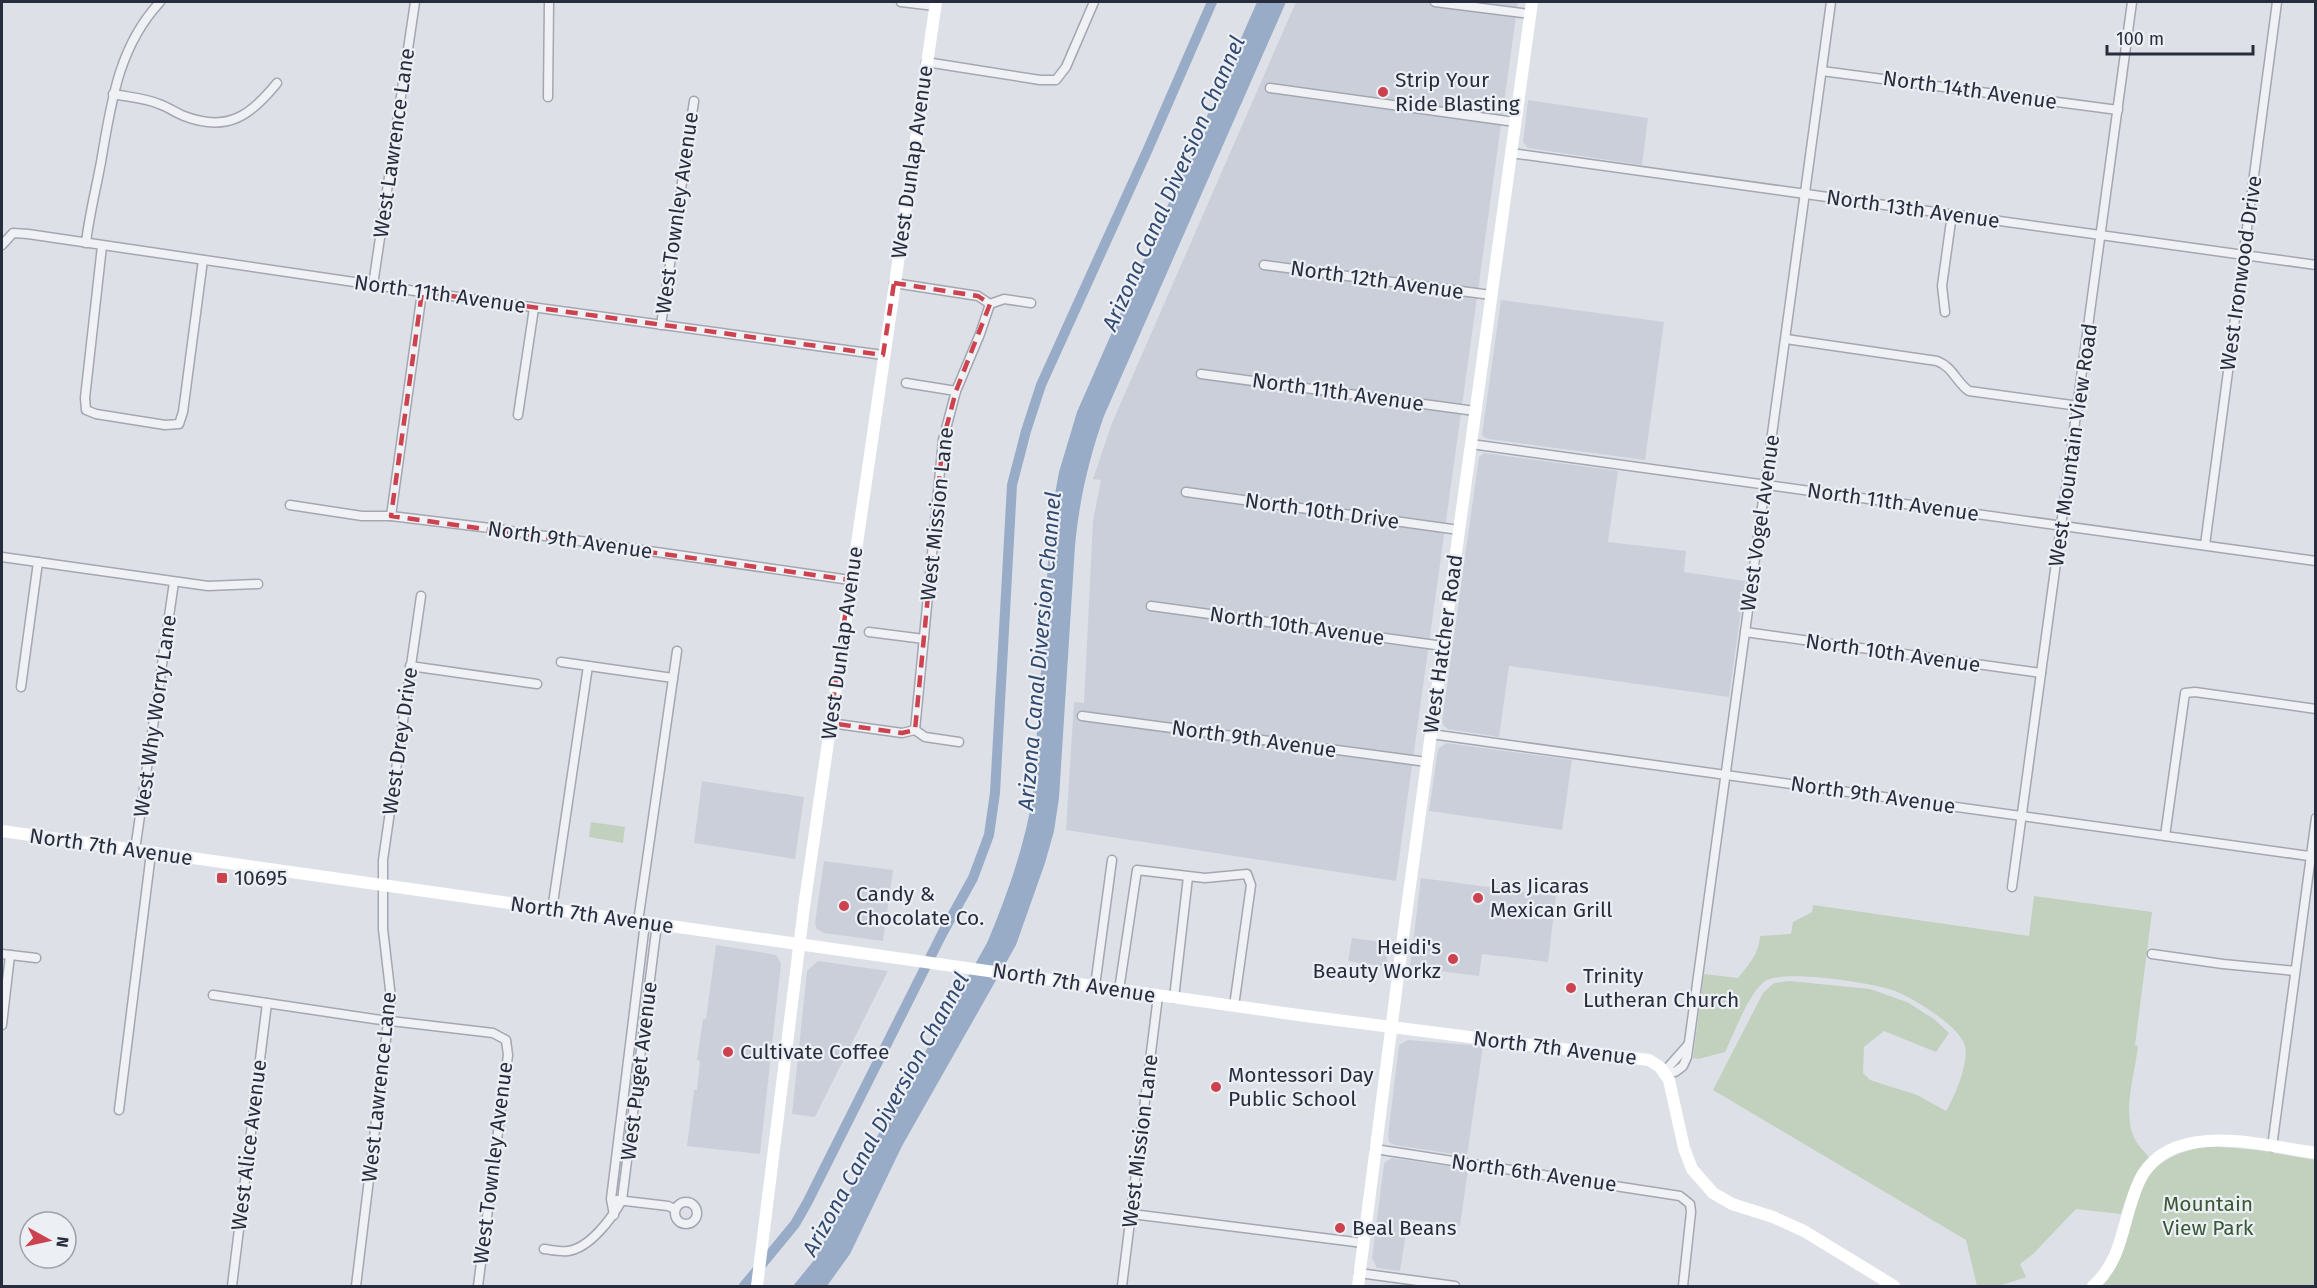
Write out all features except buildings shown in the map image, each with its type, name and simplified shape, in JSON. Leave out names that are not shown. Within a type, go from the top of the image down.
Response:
[{"type":"main road","name":"West Dunlap Avenue","points":[[757,1287],[799,944],[850,580],[936,4]]},
{"type":"main road","name":"West Hatcher Road","points":[[1358,1287],[1391,1027],[1531,8]]},
{"type":"main road","name":"North 7th Avenue","points":[[2,831],[1012,973],[1158,996],[1639,1058],[1655,1062],[1664,1072],[1671,1087],[1684,1148],[1692,1169],[1713,1193],[1732,1204],[1773,1217],[1804,1231],[1894,1287]]},
{"type":"main road","points":[[2093,1287],[2106,1273],[2115,1257],[2142,1175],[2156,1158],[2172,1148],[2207,1141],[2316,1153]]},
{"type":"street","points":[[86,243],[118,74],[131,42],[148,15],[160,2]]},
{"type":"street","name":"West Lawrence Lane","points":[[374,285],[415,2]]},
{"type":"street","points":[[548,97],[549,2]]},
{"type":"street","points":[[901,2],[936,4]]},
{"type":"street","points":[[926,62],[1040,80],[1056,80],[1066,67],[1094,2]]},
{"type":"street","points":[[1435,2],[1531,8]]},
{"type":"street","name":"West Vogel Avenue","points":[[1664,1072],[1689,1045],[1831,2]]},
{"type":"street","name":"West Mountain View Road","points":[[2012,888],[2132,2]]},
{"type":"street","name":"West Ironwood Drive","points":[[2205,545],[2277,2]]},
{"type":"street","name":"North 14th Avenue","points":[[1822,71],[2118,110]]},
{"type":"street","points":[[113,94],[160,104],[183,116],[214,122],[242,118],[262,101],[277,83]]},
{"type":"street","points":[[1270,88],[1515,122]]},
{"type":"street","name":"West Townley Avenue","points":[[661,325],[694,101]]},
{"type":"street","name":"North 13th Avenue","points":[[1511,153],[2316,265]]},
{"type":"street","points":[[1945,312],[1942,286],[1952,214]]},
{"type":"street","name":"North 11th Avenue","points":[[2,244],[13,233],[28,234],[534,308],[883,355]]},
{"type":"street","points":[[102,246],[85,398],[86,410],[96,414],[165,425],[179,424],[183,412],[203,260]]},
{"type":"street","name":"North 12th Avenue","points":[[1264,265],[1491,295]]},
{"type":"street","points":[[894,283],[978,296],[990,304],[1004,299],[1031,303]]},
{"type":"street","points":[[391,516],[422,292]]},
{"type":"street","name":"West Mission Lane","points":[[915,730],[940,458],[956,391],[990,304]]},
{"type":"street","points":[[518,415],[534,308]]},
{"type":"street","points":[[1786,339],[1937,361],[1946,364],[1960,385],[1969,391],[2079,406]]},
{"type":"street","name":"North 11th Avenue","points":[[1201,374],[1475,411]]},
{"type":"street","points":[[906,383],[956,391]]},
{"type":"street","name":"North 11th Avenue","points":[[1471,444],[2316,561]]},
{"type":"street","name":"North 10th Drive","points":[[1186,492],[1459,530]]},
{"type":"street","name":"North 9th Avenue","points":[[290,505],[362,516],[391,516],[489,528],[850,580]]},
{"type":"street","points":[[2,557],[208,586],[258,584]]},
{"type":"street","points":[[21,687],[39,562]]},
{"type":"street","name":"West Why Worry Lane","points":[[135,850],[174,582]]},
{"type":"street","name":"West Drey Drive","points":[[383,886],[383,861],[421,596]]},
{"type":"street","name":"North 10th Avenue","points":[[1150,606],[1443,646]]},
{"type":"street","points":[[869,632],[924,639]]},
{"type":"street","name":"North 10th Avenue","points":[[1745,632],[2041,673]]},
{"type":"street","name":"West Puget Avenue","points":[[614,1215],[610,1199],[647,923],[677,651]]},
{"type":"street","points":[[561,662],[673,678]]},
{"type":"street","points":[[410,666],[537,684]]},
{"type":"street","points":[[552,910],[588,666]]},
{"type":"street","points":[[2165,836],[2185,693],[2195,692],[2316,709]]},
{"type":"street","name":"North 9th Avenue","points":[[1082,716],[1427,762]]},
{"type":"street","points":[[830,723],[902,733],[915,730],[925,737],[959,742]]},
{"type":"street","name":"North 9th Avenue","points":[[1431,734],[2313,856]]},
{"type":"street","points":[[2272,1147],[2313,856],[2316,818]]},
{"type":"street","points":[[119,1110],[151,853]]},
{"type":"street","points":[[1095,986],[1112,860]]},
{"type":"street","points":[[1119,990],[1137,870],[1205,878],[1247,874],[1251,885],[1233,1006]]},
{"type":"street","points":[[1174,998],[1188,877]]},
{"type":"street","name":"West Lawrence Lane","points":[[356,1287],[390,1021],[391,998],[383,928],[383,886]]},
{"type":"street","name":"West Puget Avenue","points":[[544,1249],[566,1251],[574,1249],[608,1223],[622,1200],[633,1115],[647,923]]},
{"type":"street","points":[[2,1025],[6,954],[36,958]]},
{"type":"street","points":[[2152,954],[2295,971]]},
{"type":"street","points":[[213,995],[390,1021]]},
{"type":"street","name":"West Mission Lane","points":[[1122,1287],[1158,996]]},
{"type":"street","name":"West Alice Avenue","points":[[232,1287],[267,1003]]},
{"type":"street","name":"West Townley Avenue","points":[[390,1021],[493,1033],[506,1040],[508,1055],[478,1287]]},
{"type":"street","points":[[621,1113],[633,1115]]},
{"type":"street","name":"North 6th Avenue","points":[[1375,1149],[1674,1194],[1685,1198],[1690,1204],[1683,1287]]},
{"type":"street","points":[[610,1199],[668,1206],[675,1209]]},
{"type":"street","points":[[1132,1214],[1363,1243]]},
{"type":"street","points":[[1359,1273],[1455,1287]]},
{"type":"highlighted area","points":[[894,283],[978,296],[990,304],[956,391],[943,440],[915,730],[902,733],[830,723],[850,580],[391,516],[422,292],[883,355]]},
{"type":"shaded area","points":[[1296,2],[1518,2],[1396,881],[1066,830],[1074,702],[1084,703],[1093,521],[1101,480],[1093,479],[1112,423]]},
{"type":"shaded area","points":[[1528,100],[1648,118],[1642,165],[1528,148],[1523,142]]},
{"type":"shaded area","points":[[1501,300],[1664,322],[1645,460],[1484,437],[1482,434]]},
{"type":"shaded area","points":[[1484,453],[1618,471],[1608,542],[1686,551],[1684,572],[1745,581],[1729,697],[1509,666],[1499,737],[1448,729],[1444,726],[1442,722],[1479,457]]},
{"type":"shaded area","points":[[1446,743],[1572,760],[1562,830],[1429,811],[1438,749]]},
{"type":"shaded area","points":[[702,781],[804,797],[795,859],[694,843]]},
{"type":"shaded area","points":[[824,861],[893,870],[883,941],[824,933],[817,929],[815,923]]},
{"type":"shaded area","points":[[1421,878],[1556,896],[1548,962],[1482,954],[1479,976],[1410,967]]},
{"type":"shaded area","points":[[1352,938],[1389,943],[1386,967],[1348,961]]},
{"type":"shaded area","points":[[716,945],[771,954],[777,956],[781,964],[760,1154],[687,1146],[694,1090],[697,1090],[700,1061],[697,1060],[703,1019],[706,1019]]},
{"type":"shaded area","points":[[818,961],[888,971],[815,1117],[792,1114],[807,971]]},
{"type":"shaded area","points":[[1408,1040],[1483,1046],[1467,1156],[1394,1145],[1389,1142],[1399,1045]]},
{"type":"shaded area","points":[[1392,1158],[1468,1169],[1460,1226],[1408,1219],[1400,1271],[1377,1268],[1372,1258],[1384,1165]]},
{"type":"green space","points":[[591,822],[625,827],[623,843],[589,837]]},
{"type":"green space","points":[[2034,896],[2152,912],[2135,1045],[2138,1046],[2129,1103],[2130,1125],[2134,1138],[2149,1157],[2135,1177],[2121,1214],[2076,1209],[2033,1254],[2020,1264],[2026,1277],[1999,1286],[1977,1286],[1966,1240],[1713,1090],[1763,993],[1774,983],[1789,981],[1870,989],[1907,1002],[1934,1019],[1949,1033],[1936,1052],[1884,1031],[1864,1047],[1863,1073],[1870,1080],[1917,1095],[1946,1111],[1957,1088],[1966,1053],[1961,1038],[1954,1030],[1924,1006],[1895,991],[1829,978],[1790,976],[1765,981],[1759,987],[1742,1014],[1725,1052],[1698,1059],[1693,1058],[1704,974],[1738,978],[1756,954],[1760,936],[1791,934],[1793,922],[1812,912],[1813,905],[2029,936]]},
{"type":"green space","name":"Mountain View Park","points":[[2208,1146],[2257,1150],[2315,1160],[2315,1286],[2101,1286],[2121,1256],[2136,1202],[2147,1178],[2154,1169],[2172,1157]]},
{"type":"water","points":[[1257,2],[1286,2],[1104,416],[1089,464],[1075,546],[1059,798],[1054,831],[1016,945],[902,1146],[850,1254],[827,1286],[793,1286],[815,1259],[874,1142],[987,943],[1008,889],[1025,832],[1033,794],[1051,516],[1059,472],[1077,412]]},
{"type":"waterway","points":[[744,1286],[795,1224],[807,1203],[942,934],[973,878],[989,835],[995,793],[1012,485],[1026,431],[1041,385],[1212,2]]},
{"type":"place","name":"Strip Your Ride Blasting","points":[[1383,92]]},
{"type":"place","name":"10695","points":[[222,878]]},
{"type":"place","name":"Las Jicaras Mexican Grill","points":[[1478,898]]},
{"type":"place","name":"Candy & Chocolate Co.","points":[[844,906]]},
{"type":"place","name":"Heidi's Beauty Workz","points":[[1453,959]]},
{"type":"place","name":"Trinity Lutheran Church","points":[[1571,988]]},
{"type":"place","name":"Cultivate Coffee","points":[[728,1052]]},
{"type":"place","name":"Montessori Day Public School","points":[[1216,1087]]},
{"type":"place","name":"Beal Beans","points":[[1340,1228]]},
{"type":"water label","name":"Arizona Canal Diversion Channel","points":[[1173,183]]},
{"type":"water label","name":"Arizona Canal Diversion Channel","points":[[1039,651]]},
{"type":"water label","name":"Arizona Canal Diversion Channel","points":[[885,1114]]}]
